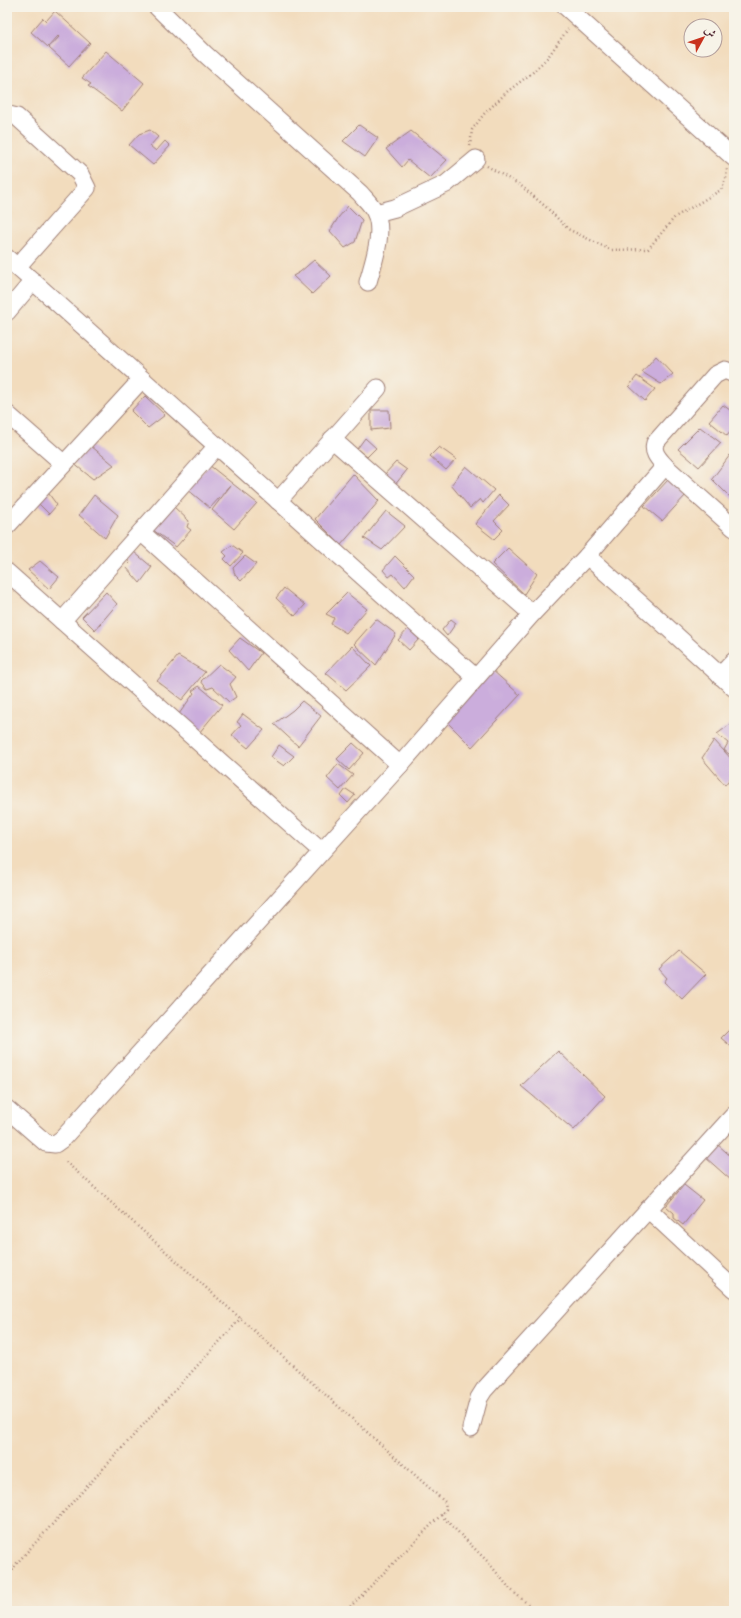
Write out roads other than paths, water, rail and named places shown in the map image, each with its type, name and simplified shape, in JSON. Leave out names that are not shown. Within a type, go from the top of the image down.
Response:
[{"type":"street","points":[[157,7],[205,54],[360,193],[376,213],[379,229],[376,251],[368,282]]},
{"type":"street","points":[[571,12],[731,155]]},
{"type":"street","points":[[7,116],[17,117],[80,174],[87,188],[12,262],[476,677]]},
{"type":"street","points":[[376,213],[395,208],[446,184],[476,159]]},
{"type":"street","points":[[7,312],[33,281]]},
{"type":"street","points":[[734,374],[725,370],[716,376],[655,443],[654,449],[657,457],[666,466],[734,528]]},
{"type":"street","points":[[7,526],[142,379]]},
{"type":"street","points":[[278,501],[378,388]]},
{"type":"street","points":[[7,414],[64,464]]},
{"type":"street","points":[[332,439],[532,614]]},
{"type":"street","points":[[62,621],[217,446]]},
{"type":"street","points":[[7,1110],[46,1143],[55,1144],[62,1139],[400,765],[532,614],[587,556],[666,466]]},
{"type":"street","points":[[141,532],[400,765]]},
{"type":"street","points":[[587,556],[734,688]]},
{"type":"street","points":[[7,572],[321,851]]},
{"type":"street","points":[[720,676],[734,661]]},
{"type":"street","points":[[471,1428],[479,1398],[484,1390],[734,1115]]},
{"type":"street","points":[[648,1209],[734,1289]]}]
